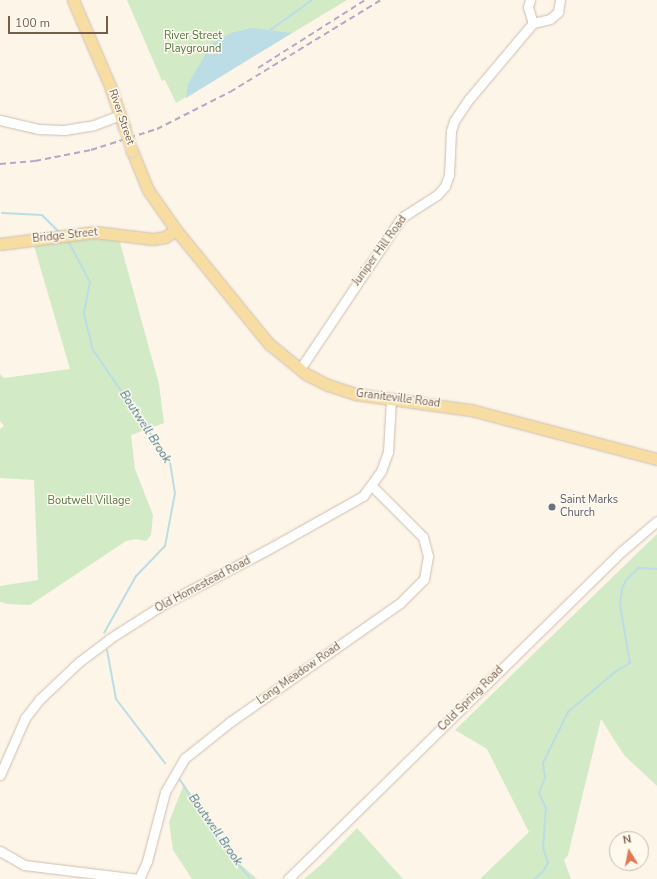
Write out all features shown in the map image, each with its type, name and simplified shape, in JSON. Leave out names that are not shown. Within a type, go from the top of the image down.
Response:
[{"type":"main road","name":"River Street","points":[[73,0],[120,115],[132,151],[148,190],[176,230]]},
{"type":"main road","name":"Graniteville Road","points":[[176,230],[268,343],[300,369],[319,381],[342,390],[392,400],[438,404],[478,411],[657,459]]},
{"type":"main road","name":"Bridge Street","points":[[0,244],[95,232],[152,239],[165,237],[176,230]]},
{"type":"street","points":[[530,0],[528,6],[533,23],[550,19],[558,12],[560,0]]},
{"type":"street","name":"Juniper Hill Road","points":[[300,369],[401,218],[437,195],[445,186],[449,175],[454,122],[533,23]]},
{"type":"street","points":[[0,120],[38,129],[64,130],[86,127],[120,115]]},
{"type":"street","name":"Old Homestead Road","points":[[0,775],[25,718],[40,699],[90,654],[164,604],[356,501],[372,486],[388,452],[392,400]]},
{"type":"street","name":"Long Meadow Road","points":[[139,879],[147,861],[165,792],[185,758],[230,722],[400,603],[424,579],[428,556],[422,537],[372,486]]},
{"type":"street","name":"Cold Spring Road","points":[[288,879],[622,551],[657,521]]},
{"type":"street","points":[[0,851],[24,865],[139,879]]},
{"type":"green space","name":"River Street Playground","points":[[127,0],[347,0],[176,103],[165,80],[162,81]]},
{"type":"green space","name":"Boutwell Village","points":[[91,238],[119,239],[159,384],[164,423],[131,435],[135,469],[153,515],[151,535],[146,541],[136,539],[126,541],[30,605],[8,604],[0,602],[0,586],[38,580],[34,480],[0,478],[0,429],[4,426],[0,421],[0,374],[4,378],[70,369],[34,246]]},
{"type":"green space","points":[[657,534],[657,786],[624,755],[601,719],[568,855],[564,860],[571,879],[480,879],[529,832],[487,749],[455,730]]},
{"type":"green space","points":[[184,784],[231,856],[257,879],[192,879],[173,850],[169,822]]},
{"type":"green space","points":[[357,828],[403,879],[304,879],[323,863]]},
{"type":"water","points":[[251,28],[292,33],[186,98],[188,84],[212,43],[231,33]]},
{"type":"waterway","points":[[269,31],[312,0]]},
{"type":"waterway","name":"Boutwell Brook","points":[[2,213],[42,215],[58,231]]},
{"type":"waterway","name":"Boutwell Brook","points":[[67,239],[90,282],[84,314],[93,350],[170,462],[175,493],[165,546],[136,576],[104,633]]},
{"type":"waterway","points":[[534,879],[542,873],[548,863],[543,848],[546,808],[539,793],[545,778],[543,763],[568,712],[615,672],[630,663],[620,605],[622,588],[627,579],[639,568],[657,569]]},
{"type":"waterway","name":"Boutwell Brook","points":[[107,650],[116,699],[165,763]]},
{"type":"waterway","name":"Boutwell Brook","points":[[180,780],[231,856],[251,879]]},
{"type":"railway","points":[[258,68],[365,0]]},
{"type":"railway","points":[[0,164],[35,161],[91,150],[157,129],[230,92],[381,0]]},
{"type":"place","name":"Saint Marks Church","points":[[552,507]]}]
